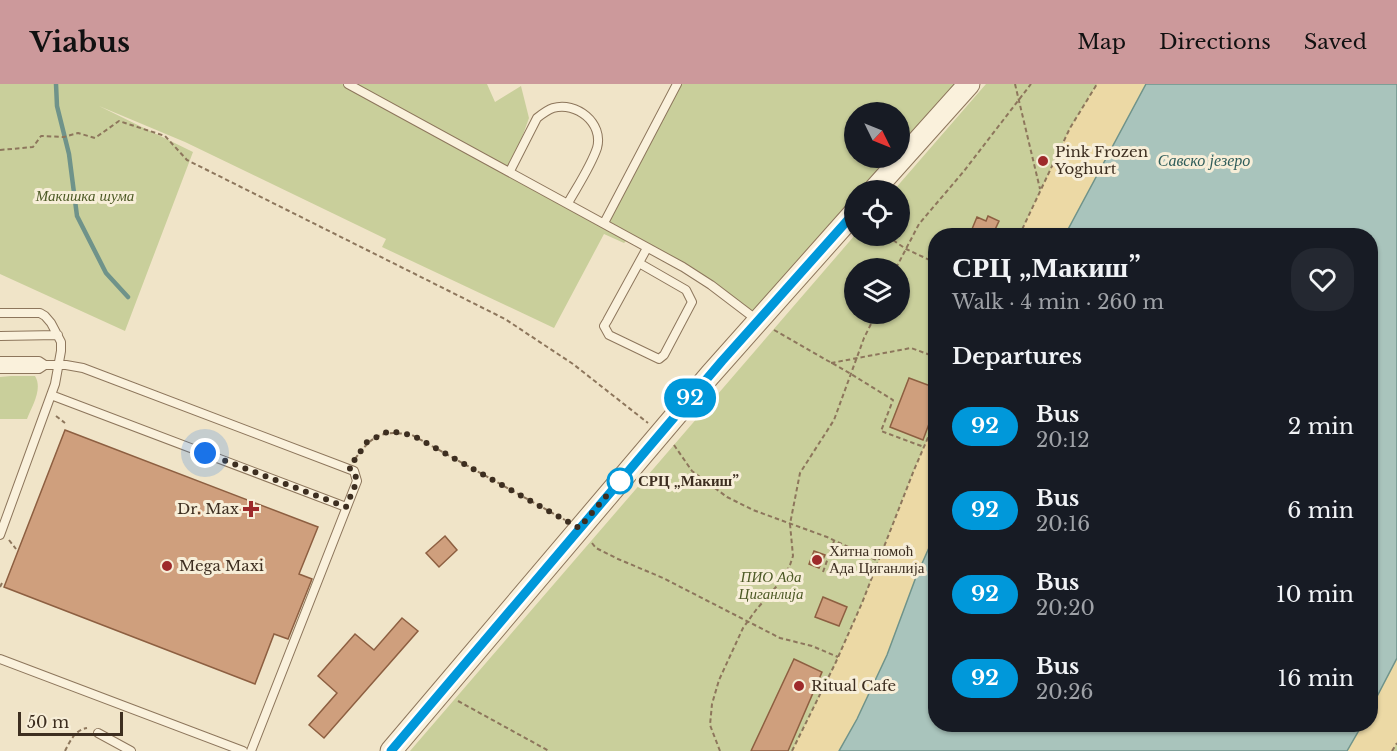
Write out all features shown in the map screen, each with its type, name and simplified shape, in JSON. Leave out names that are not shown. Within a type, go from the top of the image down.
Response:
[{"type":"street","points":[[883,180],[969,84]]},
{"type":"street","points":[[391,751],[663,430],[844,224]]},
{"type":"lane","points":[[348,84],[604,223],[711,285],[758,320]]},
{"type":"lane","points":[[604,223],[677,84]]},
{"type":"lane","points":[[510,171],[537,118],[544,112],[564,107],[582,113],[595,128],[597,147],[568,203]]},
{"type":"lane","points":[[639,263],[686,290],[692,302],[662,357],[655,358],[609,335],[604,326],[647,248]]},
{"type":"lane","points":[[0,313],[40,313],[49,319],[61,342],[62,351],[51,395],[0,535]]},
{"type":"lane","points":[[0,336],[58,335]]},
{"type":"lane","points":[[0,361],[39,361],[45,365],[83,368],[354,471],[357,481],[250,751]]},
{"type":"lane","points":[[0,369],[39,369],[45,365]]},
{"type":"lane","points":[[51,395],[346,507]]},
{"type":"lane","points":[[0,658],[243,751]]},
{"type":"lane","points":[[98,733],[131,751]]},
{"type":"path","points":[[1015,84],[1041,190]]},
{"type":"path","points":[[901,258],[920,224],[1031,84]]},
{"type":"path","points":[[1023,228],[1070,128],[1096,84]]},
{"type":"path","points":[[0,150],[33,147],[41,136],[64,137],[78,133],[95,138],[119,121],[165,136],[187,160],[505,319],[573,364],[649,424],[663,430],[692,471],[740,505],[834,541],[878,561]]},
{"type":"path","points":[[902,246],[928,259]]},
{"type":"path","points":[[758,320],[893,400],[881,430],[924,447]]},
{"type":"path","points":[[720,751],[710,725],[712,704],[719,680],[748,620],[782,580],[790,565],[793,556],[790,524],[800,473],[834,420],[872,324]]},
{"type":"path","points":[[831,363],[911,348],[928,354]]},
{"type":"path","points":[[54,415],[65,423]]},
{"type":"path","points":[[349,468],[367,442],[389,431],[412,435],[579,528]]},
{"type":"path","points":[[792,751],[862,603],[928,438]]},
{"type":"path","points":[[9,540],[16,549]]},
{"type":"path","points":[[823,572],[834,541]]},
{"type":"path","points":[[596,548],[663,578],[780,638],[805,643],[838,657]]},
{"type":"path","points":[[442,692],[549,751]]},
{"type":"path","points":[[65,751],[80,729],[90,729],[98,733]]},
{"type":"path","points":[[1394,750],[1397,743]]},
{"type":"green space","name":"Макишка шума","points":[[0,84],[487,84],[495,102],[521,86],[529,118],[510,171],[603,223],[677,84],[969,84],[910,150],[910,102],[844,102],[844,168],[894,168],[883,180],[844,180],[844,224],[758,320],[711,285],[629,238],[624,243],[604,234],[554,328],[382,247],[386,239],[185,142],[99,106],[193,152],[125,331],[0,274]]},
{"type":"green space","name":"ПИО Ада Циганлија","points":[[986,84],[1397,84],[1397,751],[410,751],[846,246],[910,246],[910,180],[903,180]]},
{"type":"green space","points":[[35,376],[37,381],[36,397],[27,419],[0,419],[0,377]]},
{"type":"sand","points":[[1097,84],[1146,84],[1069,228],[1023,228],[1070,128]]},
{"type":"sand","points":[[928,438],[928,550],[887,655],[839,751],[792,751],[862,603]]},
{"type":"sand","points":[[1397,658],[1397,743],[1392,751],[1347,751],[1358,732],[1378,732],[1378,695]]},
{"type":"water","name":"Савско језеро","points":[[1146,84],[1397,84],[1397,658],[1378,695],[1378,228],[1069,228]]},
{"type":"water","points":[[928,550],[928,732],[1358,732],[1347,751],[839,751],[887,655]]},
{"type":"building","points":[[988,216],[999,221],[996,228],[972,228],[977,217],[986,221]]},
{"type":"building","points":[[909,378],[928,385],[928,427],[923,440],[890,427]]},
{"type":"building","points":[[65,430],[318,527],[299,574],[312,579],[288,639],[274,634],[255,684],[4,587]]},
{"type":"building","points":[[445,536],[457,550],[439,567],[426,553]]},
{"type":"building","name":"Хитна помоћ Ада Циганлија","points":[[814,551],[825,555],[819,568],[809,564]]},
{"type":"building","points":[[823,597],[847,607],[839,626],[815,617]]},
{"type":"building","points":[[402,618],[418,631],[324,738],[309,725],[337,693],[318,676],[355,634],[374,650]]},
{"type":"building","points":[[794,659],[822,672],[788,751],[751,751]]},
{"type":"waterway","points":[[56,84],[57,106],[69,154],[77,216],[106,273],[128,297]]},
{"type":"bus line","name":"92","points":[[391,751],[722,361],[844,224]]},
{"type":"place","name":"Pink Frozen Yoghurt","points":[[1043,161]]},
{"type":"place","name":"СРЦ „Макиш”","points":[[620,481]]},
{"type":"place","name":"Dr. Max","points":[[251,509]]},
{"type":"place","name":"Хитна помоћ Ада Циганлија","points":[[817,560]]},
{"type":"place","name":"Mega Maxi","points":[[167,566]]},
{"type":"place","name":"Ritual Cafe","points":[[799,686]]},
{"type":"route","points":[[205,453],[346,507],[357,481],[354,471],[349,468],[367,442],[389,431],[412,435],[579,528],[621,479],[620,481]]}]
